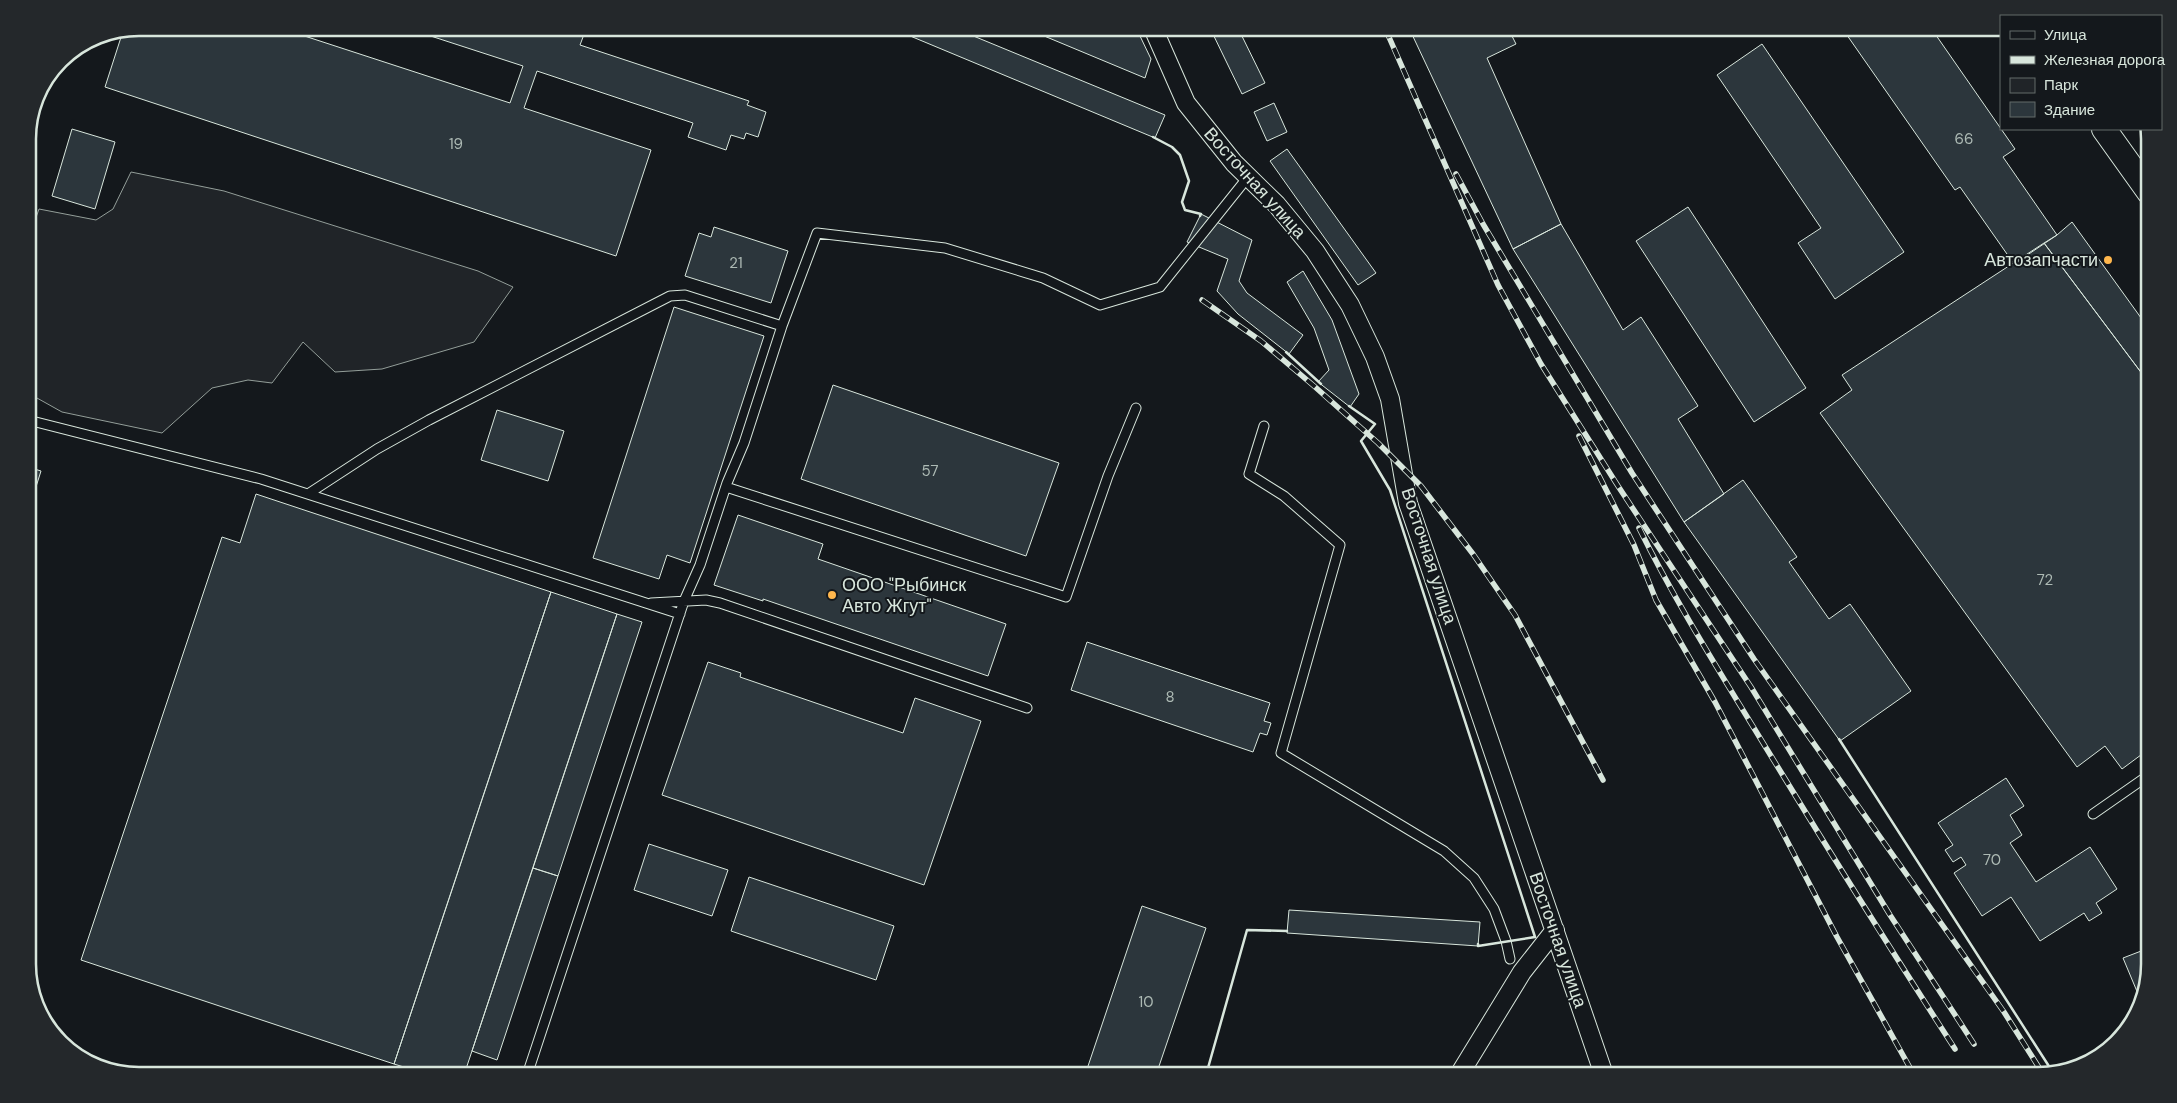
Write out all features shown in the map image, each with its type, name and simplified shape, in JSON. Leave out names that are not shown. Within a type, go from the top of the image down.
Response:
[{"type":"street","name":"Восточная улица","points":[[1157,36],[1186,102],[1234,163],[1277,205],[1315,251],[1350,304],[1375,357],[1390,399],[1408,504],[1601,1067]]},
{"type":"street","points":[[2105,130],[2141,181]]},
{"type":"street","points":[[1464,1067],[1522,972],[1555,930]]},
{"type":"lane","points":[[530,1067],[684,601],[700,565],[726,486],[744,443],[782,326],[817,233],[945,248],[1042,278],[1100,305],[1160,287],[1248,177]]},
{"type":"lane","points":[[308,494],[376,450],[429,420],[670,296],[685,294],[782,326]]},
{"type":"lane","points":[[726,486],[1066,597],[1108,476],[1136,408]]},
{"type":"lane","points":[[36,422],[177,456],[308,494],[680,614]]},
{"type":"lane","points":[[1264,426],[1249,474],[1284,496],[1340,545],[1281,753],[1444,851],[1474,878],[1494,909],[1506,941],[1510,959]]},
{"type":"lane","points":[[646,604],[706,600],[720,603],[1027,708]]},
{"type":"lane","points":[[2093,814],[2141,781]]},
{"type":"green space","points":[[131,172],[224,191],[478,271],[513,287],[474,342],[382,369],[335,372],[303,342],[272,383],[248,380],[212,388],[162,433],[62,412],[36,397],[36,217],[39,209],[96,220],[113,209]]},
{"type":"building","points":[[133,36],[305,36],[510,103],[523,66],[431,36],[583,36],[580,45],[749,101],[747,105],[766,112],[758,137],[746,133],[744,139],[731,135],[726,150],[688,137],[693,123],[537,71],[524,108],[651,150],[616,256],[105,87],[121,38]]},
{"type":"building","points":[[910,36],[973,36],[1165,115],[1155,138]]},
{"type":"building","points":[[1044,36],[1140,36],[1151,59],[1145,78]]},
{"type":"building","points":[[1214,36],[1242,36],[1265,83],[1242,94]]},
{"type":"building","points":[[1413,36],[1512,36],[1516,44],[1487,58],[1561,224],[1513,249]]},
{"type":"building","points":[[1848,36],[1937,36],[2015,149],[2003,157],[2057,235],[2014,264],[1960,187],[1955,190]]},
{"type":"building","points":[[1762,44],[1904,252],[1835,299],[1798,243],[1821,228],[1717,75]]},
{"type":"building","points":[[1274,103],[1287,132],[1267,141],[1254,112]]},
{"type":"building","points":[[72,129],[115,142],[95,209],[52,196]]},
{"type":"building","points":[[1287,149],[1376,273],[1358,285],[1270,161]]},
{"type":"building","points":[[1688,207],[1806,388],[1754,422],[1636,241]]},
{"type":"building","points":[[1201,214],[1252,240],[1239,281],[1247,293],[1303,335],[1289,354],[1238,314],[1217,291],[1228,259],[1187,242]]},
{"type":"building","points":[[2072,222],[2141,318],[2141,372],[2044,243]]},
{"type":"building","points":[[1561,224],[1623,330],[1641,317],[1698,406],[1678,419],[1724,494],[1684,522],[1513,249]]},
{"type":"building","points":[[714,227],[788,251],[771,303],[685,276],[699,233],[711,237]]},
{"type":"building","points":[[2044,243],[2141,372],[2141,755],[2122,769],[2105,746],[2077,767],[1820,413],[1852,390],[1842,375]]},
{"type":"building","points":[[1303,271],[1332,320],[1359,394],[1350,407],[1318,382],[1329,370],[1314,328],[1287,282]]},
{"type":"building","points":[[674,307],[764,336],[690,563],[667,555],[659,579],[593,558]]},
{"type":"building","points":[[833,385],[1059,463],[1026,556],[801,479]]},
{"type":"building","points":[[497,410],[564,431],[548,481],[481,460]]},
{"type":"building","points":[[36,469],[41,471],[36,487]]},
{"type":"building","points":[[1743,480],[1797,557],[1789,562],[1829,619],[1850,604],[1911,691],[1840,741],[1684,522]]},
{"type":"building","points":[[256,494],[551,592],[394,1064],[81,960],[222,537],[240,543]]},
{"type":"building","name":"ООО \"Рыбинск Авто Жгут\"","points":[[738,515],[823,544],[818,559],[1006,624],[988,676],[763,599],[763,601],[714,585]]},
{"type":"building","points":[[551,592],[617,614],[467,1067],[404,1067],[394,1064]]},
{"type":"building","points":[[617,614],[642,622],[558,876],[533,868]]},
{"type":"building","points":[[1087,642],[1270,703],[1264,721],[1271,723],[1267,735],[1260,733],[1253,752],[1071,690]]},
{"type":"building","points":[[708,662],[741,673],[740,677],[903,733],[915,698],[981,721],[924,885],[662,795]]},
{"type":"building","points":[[2006,778],[2024,806],[2010,815],[2022,835],[2010,843],[2036,882],[2090,847],[2117,889],[2096,903],[2102,913],[2089,921],[2084,913],[2040,941],[2011,897],[1982,916],[1954,873],[1966,865],[1961,857],[1953,862],[1945,850],[1953,845],[1938,823]]},
{"type":"building","points":[[649,844],[728,870],[712,916],[634,890]]},
{"type":"building","points":[[533,868],[558,876],[497,1060],[472,1051]]},
{"type":"building","points":[[749,877],[894,926],[876,980],[731,931]]},
{"type":"building","points":[[1142,906],[1206,928],[1159,1067],[1088,1067]]},
{"type":"building","points":[[1289,910],[1480,922],[1478,946],[1287,933]]},
{"type":"building","points":[[2141,951],[2140,977],[2137,991],[2123,958]]},
{"type":"railway","points":[[1389,36],[1498,285],[1541,364],[1618,486],[1751,687],[1890,915],[1974,1044]]},
{"type":"railway","points":[[1456,174],[1483,224],[1632,473],[1754,659],[2004,1012],[2039,1067]]},
{"type":"railway","points":[[1202,300],[1261,341],[1314,386],[1378,443],[1421,486],[1473,554],[1515,615],[1603,780]]},
{"type":"railway","points":[[1579,436],[1634,545],[1656,600],[1715,702],[1837,937],[1910,1067]]},
{"type":"railway","points":[[1639,528],[1669,585],[1717,668],[1837,863],[1955,1049]]},
{"type":"wall","points":[[1153,137],[1172,147],[1180,155],[1189,181],[1182,202],[1185,210],[1201,214],[1200,216]]},
{"type":"wall","points":[[1286,352],[1321,384]]},
{"type":"wall","points":[[1349,406],[1375,424],[1361,441],[1390,490],[1535,937],[1478,946],[1478,944]]},
{"type":"wall","points":[[1839,739],[2049,1066]]},
{"type":"wall","points":[[1208,1067],[1247,930],[1287,931]]},
{"type":"place","name":"Автозапчасти","points":[[2108,260]]},
{"type":"place","name":"ООО \"Рыбинск Авто Жгут\"","points":[[832,595]]}]
